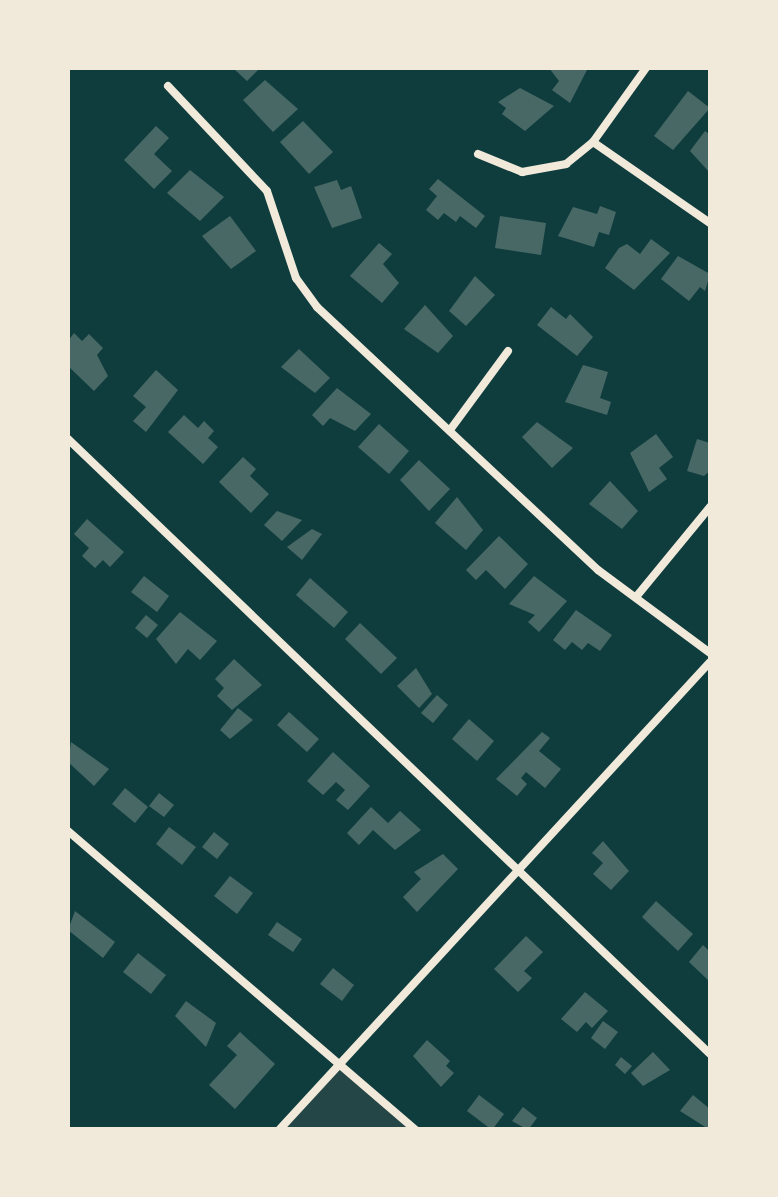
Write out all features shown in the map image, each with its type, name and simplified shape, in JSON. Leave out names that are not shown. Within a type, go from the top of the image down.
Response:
[{"type":"street","points":[[478,154],[522,172],[546,172],[593,142],[646,68]]},
{"type":"street","points":[[168,86],[266,191],[310,300],[636,596],[710,653]]},
{"type":"street","points":[[593,142],[710,223]]},
{"type":"street","points":[[450,430],[508,352]]},
{"type":"street","points":[[68,439],[710,1054]]},
{"type":"street","points":[[636,596],[710,507]]},
{"type":"street","points":[[279,1130],[710,662]]},
{"type":"street","points":[[68,831],[416,1130]]},
{"type":"shaded area","points":[[340,1064],[416,1130],[279,1130]]},
{"type":"building","points":[[233,68],[260,68],[247,81]]},
{"type":"building","points":[[549,68],[588,68],[570,103],[552,90],[559,81]]},
{"type":"building","points":[[265,80],[298,109],[273,132],[243,100]]},
{"type":"building","points":[[520,88],[554,106],[525,131],[502,114],[506,108],[498,102]]},
{"type":"building","points":[[688,91],[710,108],[673,150],[654,136]]},
{"type":"building","points":[[303,121],[333,152],[309,174],[280,142]]},
{"type":"building","points":[[156,126],[169,138],[154,154],[172,171],[154,189],[124,160]]},
{"type":"building","points":[[705,131],[710,135],[710,173],[690,151]]},
{"type":"building","points":[[190,170],[224,197],[200,221],[167,193]]},
{"type":"building","points":[[438,179],[485,216],[476,228],[460,216],[456,222],[444,213],[438,220],[426,210],[437,196],[429,189]]},
{"type":"building","points":[[337,180],[341,190],[351,186],[362,218],[332,228],[314,187]]},
{"type":"building","points":[[600,206],[616,212],[609,235],[599,232],[594,247],[558,236],[573,207],[597,214]]},
{"type":"building","points":[[230,216],[256,251],[231,269],[202,236]]},
{"type":"building","points":[[500,216],[546,223],[541,255],[495,248]]},
{"type":"building","points":[[651,239],[670,253],[634,290],[605,268],[619,248],[627,244],[640,254]]},
{"type":"building","points":[[379,243],[392,254],[383,264],[399,283],[382,303],[350,276]]},
{"type":"building","points":[[678,256],[710,274],[705,291],[700,287],[689,301],[661,279]]},
{"type":"building","points":[[475,276],[495,295],[466,326],[449,311]]},
{"type":"building","points":[[425,305],[453,336],[438,353],[404,329]]},
{"type":"building","points":[[551,307],[566,319],[570,314],[593,337],[577,356],[537,325]]},
{"type":"building","points":[[74,333],[82,341],[89,334],[103,348],[97,355],[108,376],[94,391],[68,366],[68,341]]},
{"type":"building","points":[[299,349],[330,378],[315,393],[281,367]]},
{"type":"building","points":[[583,365],[608,372],[600,398],[611,402],[607,415],[565,402]]},
{"type":"building","points":[[156,370],[178,390],[146,432],[133,421],[146,407],[133,396]]},
{"type":"building","points":[[337,388],[371,414],[355,431],[330,418],[323,426],[312,415]]},
{"type":"building","points":[[184,415],[198,428],[204,421],[214,431],[208,438],[218,447],[203,464],[168,432]]},
{"type":"building","points":[[537,422],[573,448],[552,468],[522,437]]},
{"type":"building","points":[[379,424],[409,451],[389,474],[358,447]]},
{"type":"building","points":[[656,434],[673,457],[659,468],[667,479],[649,492],[630,453]]},
{"type":"building","points":[[697,439],[710,443],[710,471],[704,476],[687,471]]},
{"type":"building","points":[[243,457],[256,469],[250,476],[269,494],[251,513],[219,482]]},
{"type":"building","points":[[419,460],[450,489],[429,511],[400,480]]},
{"type":"building","points":[[610,481],[638,511],[622,529],[589,504]]},
{"type":"building","points":[[457,497],[483,530],[466,550],[435,523]]},
{"type":"building","points":[[277,511],[302,520],[282,541],[264,525]]},
{"type":"building","points":[[87,519],[124,552],[110,567],[103,560],[95,568],[82,556],[89,548],[74,534]]},
{"type":"building","points":[[312,529],[322,534],[302,560],[287,547]]},
{"type":"building","points":[[499,536],[528,564],[505,589],[486,570],[476,580],[466,570]]},
{"type":"building","points":[[144,576],[169,596],[157,612],[131,592]]},
{"type":"building","points":[[534,576],[567,601],[539,632],[528,622],[535,615],[509,604]]},
{"type":"building","points":[[310,578],[348,612],[334,628],[296,595]]},
{"type":"building","points":[[576,610],[612,635],[600,651],[588,643],[582,650],[572,642],[565,650],[553,640]]},
{"type":"building","points":[[180,612],[217,641],[200,660],[188,649],[176,664],[156,639]]},
{"type":"building","points":[[146,615],[158,625],[147,638],[135,628]]},
{"type":"building","points":[[360,623],[397,658],[381,674],[345,639]]},
{"type":"building","points":[[234,659],[262,685],[232,710],[217,696],[224,688],[215,679]]},
{"type":"building","points":[[416,668],[432,694],[419,708],[397,686]]},
{"type":"building","points":[[437,695],[448,705],[433,723],[421,713]]},
{"type":"building","points":[[238,708],[253,720],[230,739],[220,730]]},
{"type":"building","points":[[289,712],[319,739],[307,752],[277,725]]},
{"type":"building","points":[[469,719],[494,741],[477,761],[452,739]]},
{"type":"building","points":[[542,732],[550,738],[539,751],[561,769],[545,788],[526,772],[521,778],[527,784],[517,796],[496,779]]},
{"type":"building","points":[[71,742],[109,769],[94,786],[68,762]]},
{"type":"building","points":[[333,752],[370,786],[348,810],[336,800],[345,790],[336,782],[323,795],[307,781]]},
{"type":"building","points":[[125,788],[148,807],[135,823],[112,804]]},
{"type":"building","points":[[159,793],[174,805],[164,817],[149,806]]},
{"type":"building","points":[[371,807],[388,823],[400,811],[421,830],[395,850],[373,830],[359,845],[347,833]]},
{"type":"building","points":[[169,827],[196,847],[182,865],[156,844]]},
{"type":"building","points":[[214,832],[229,844],[217,859],[202,847]]},
{"type":"building","points":[[603,841],[629,871],[611,890],[593,874],[603,863],[592,853]]},
{"type":"building","points":[[443,854],[458,869],[417,912],[403,897],[421,879],[414,872]]},
{"type":"building","points":[[230,876],[253,893],[237,914],[214,896]]},
{"type":"building","points":[[656,901],[693,934],[678,951],[642,917]]},
{"type":"building","points":[[75,911],[115,942],[103,958],[68,930]]},
{"type":"building","points":[[277,922],[302,939],[293,952],[268,935]]},
{"type":"building","points":[[526,936],[543,952],[524,971],[532,978],[518,992],[494,969]]},
{"type":"building","points":[[703,945],[710,952],[710,982],[689,962]]},
{"type":"building","points":[[138,953],[166,975],[151,994],[123,972]]},
{"type":"building","points":[[333,968],[354,985],[342,1001],[320,984]]},
{"type":"building","points":[[585,992],[608,1011],[592,1028],[586,1022],[577,1032],[561,1019]]},
{"type":"building","points":[[186,1001],[216,1023],[206,1047],[175,1016]]},
{"type":"building","points":[[603,1021],[618,1032],[605,1049],[591,1038]]},
{"type":"building","points":[[240,1032],[275,1064],[235,1109],[209,1085],[237,1055],[227,1046]]},
{"type":"building","points":[[427,1040],[450,1061],[446,1066],[454,1073],[441,1087],[413,1056]]},
{"type":"building","points":[[653,1052],[670,1070],[643,1086],[631,1073]]},
{"type":"building","points":[[621,1057],[632,1066],[625,1074],[615,1065]]},
{"type":"building","points":[[479,1095],[504,1114],[492,1130],[467,1111]]},
{"type":"building","points":[[693,1095],[710,1109],[710,1130],[680,1111]]},
{"type":"building","points":[[523,1107],[537,1118],[528,1130],[512,1121]]}]
